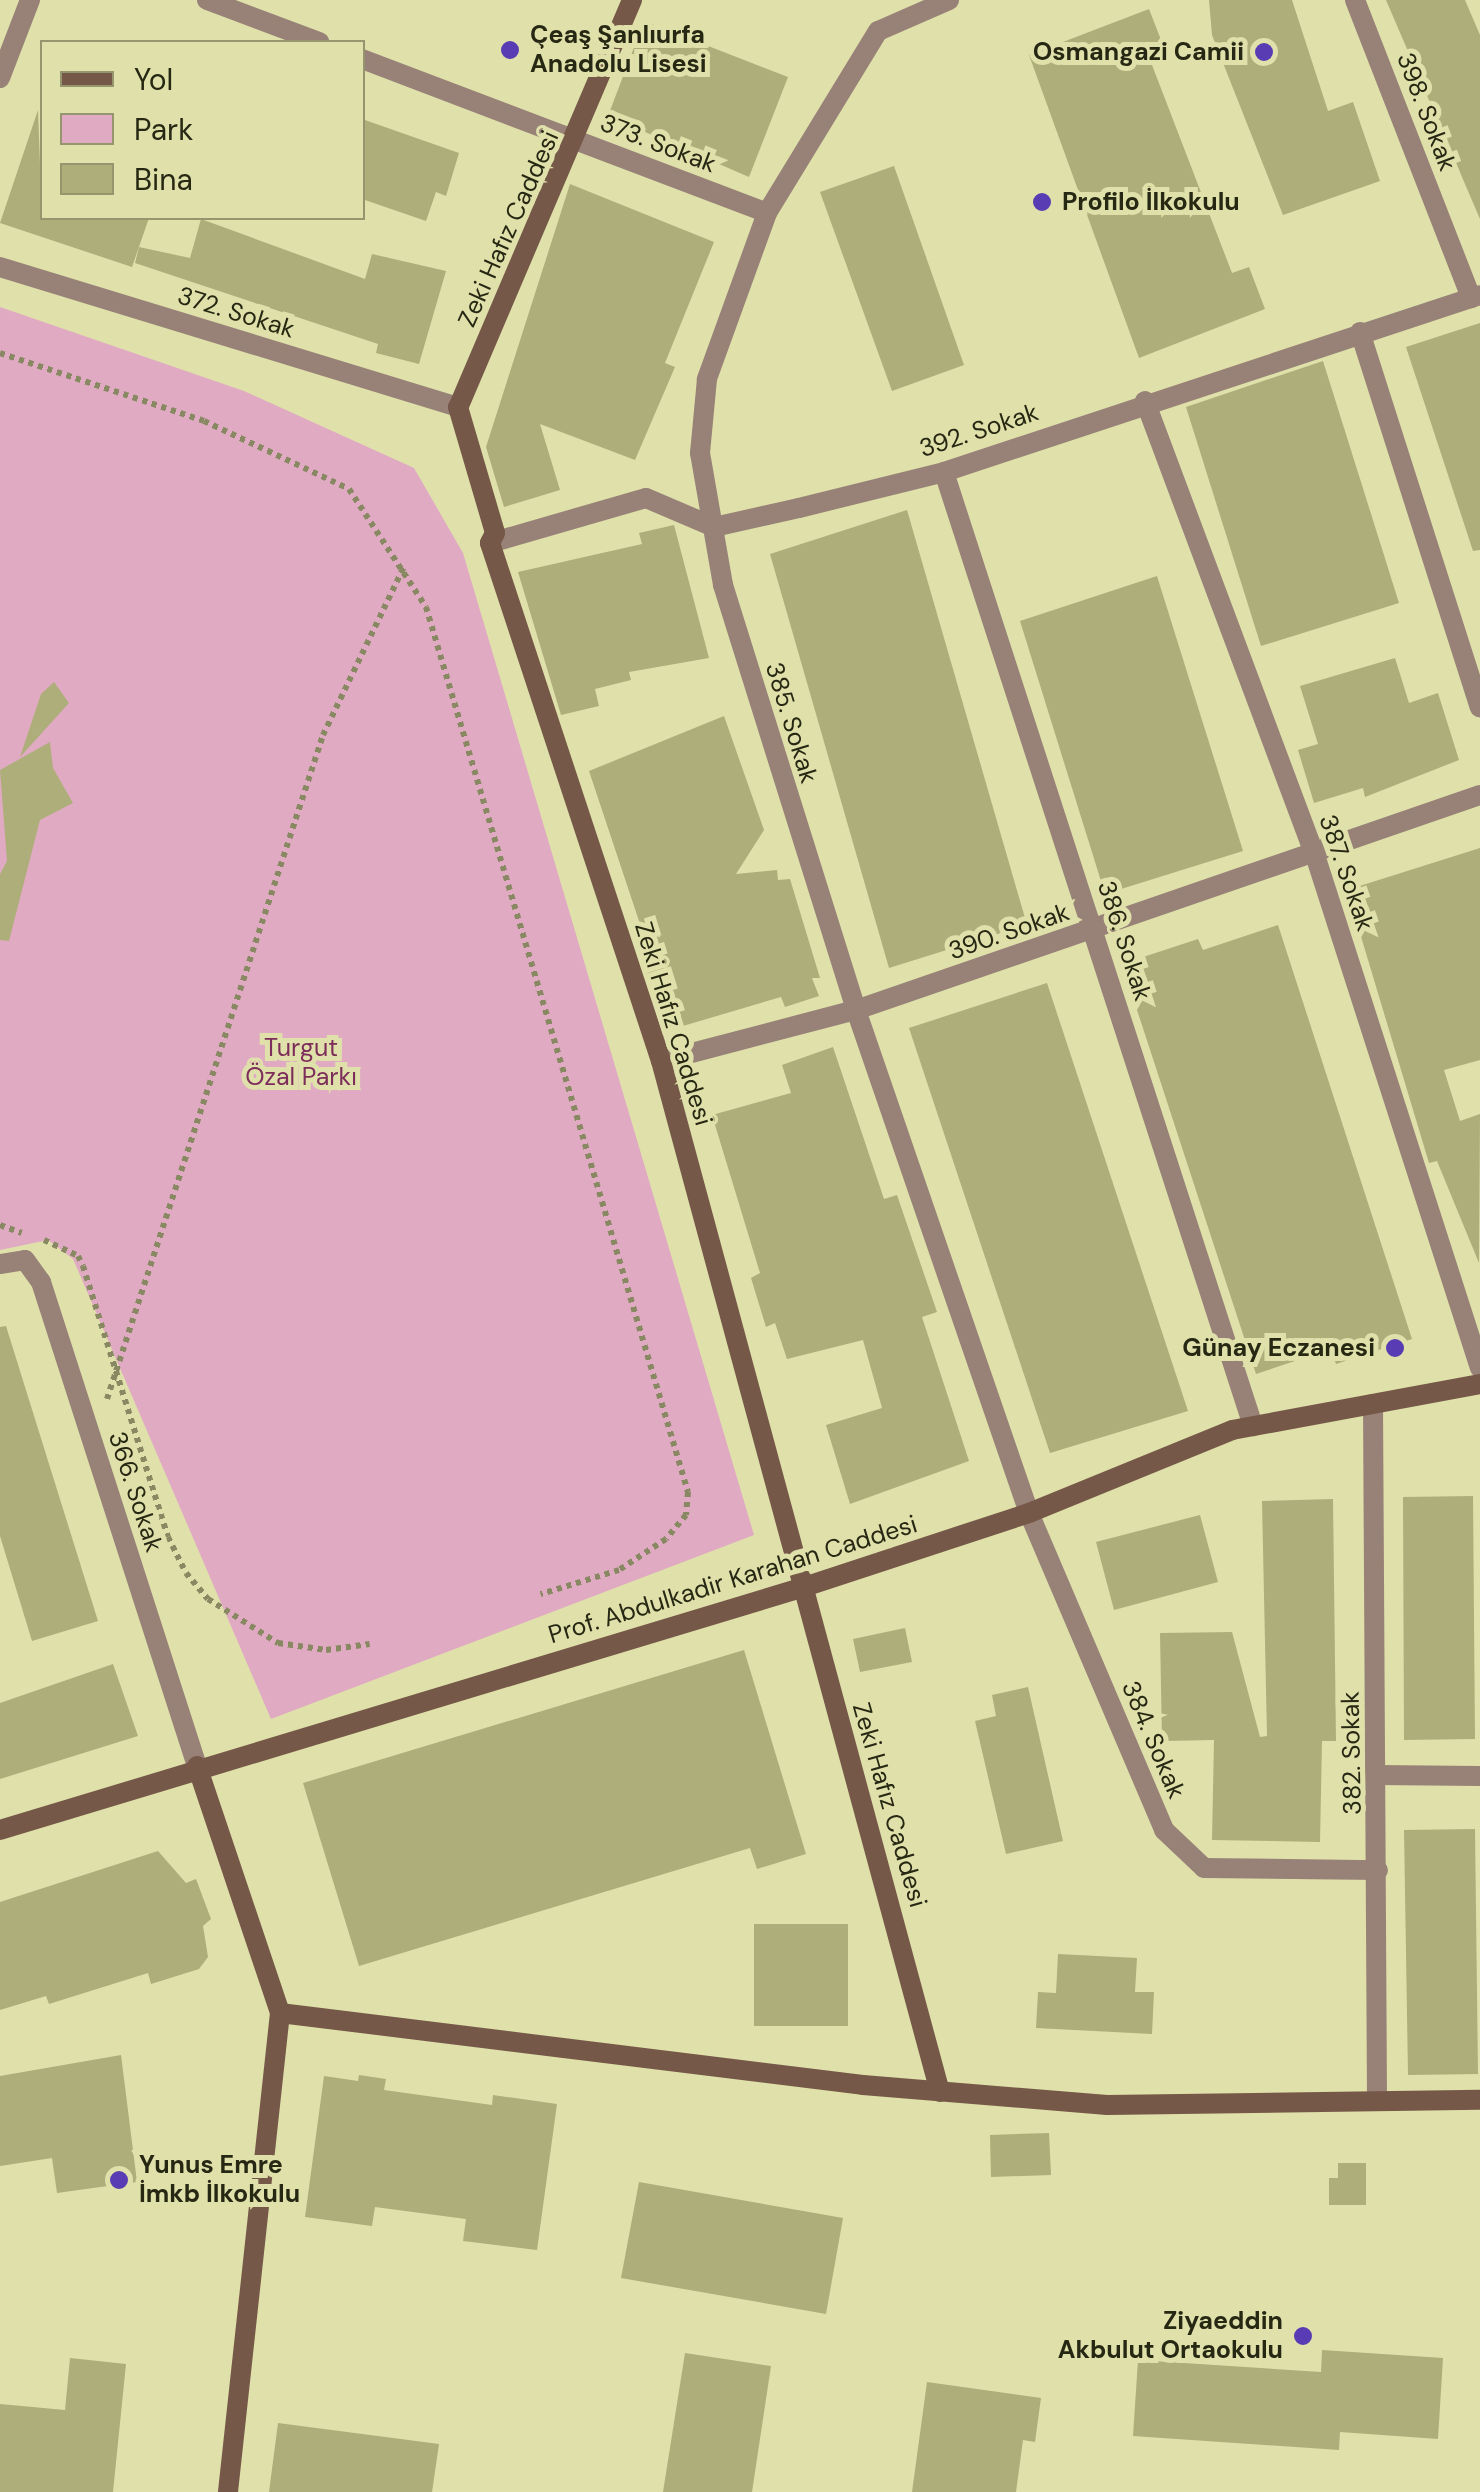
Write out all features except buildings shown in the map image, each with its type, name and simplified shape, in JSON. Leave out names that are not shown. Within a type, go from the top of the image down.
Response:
[{"type":"street","points":[[0,78],[30,0]]},
{"type":"street","points":[[207,0],[314,40]]},
{"type":"street","name":"Zeki Hafız Caddesi","points":[[632,0],[576,140],[458,407],[494,533],[490,543],[661,1061],[940,2092]]},
{"type":"street","name":"385. Sokak","points":[[948,0],[878,31],[767,213],[707,380],[700,452],[729,604],[856,1010],[1030,1513]]},
{"type":"street","name":"398. Sokak","points":[[1355,0],[1476,296]]},
{"type":"street","name":"373. Sokak","points":[[365,60],[767,213]]},
{"type":"street","name":"372. Sokak","points":[[0,268],[458,407]]},
{"type":"street","name":"392. Sokak","points":[[714,527],[944,472],[1145,401],[1476,296]]},
{"type":"street","points":[[1360,332],[1480,707]]},
{"type":"street","name":"387. Sokak","points":[[1145,401],[1314,852],[1480,1368]]},
{"type":"street","name":"386. Sokak","points":[[944,472],[1253,1426]]},
{"type":"street","points":[[490,543],[646,498],[714,527]]},
{"type":"street","name":"390. Sokak","points":[[661,1061],[856,1010],[1480,795]]},
{"type":"street","name":"366. Sokak","points":[[0,1264],[25,1260],[41,1282],[197,1766]]},
{"type":"street","name":"Prof. Abdulkadir Karahan Caddesi","points":[[0,1830],[197,1766],[801,1588],[1030,1513],[1253,1426],[1480,1384]]},
{"type":"street","name":"382. Sokak","points":[[1373,1404],[1376,2101]]},
{"type":"street","name":"384. Sokak","points":[[1030,1513],[1164,1830],[1204,1868],[1378,1870]]},
{"type":"street","points":[[197,1766],[280,2013],[228,2492]]},
{"type":"street","points":[[1376,1775],[1480,1776]]},
{"type":"street","points":[[280,2013],[940,2092],[1107,2105],[1480,2100]]},
{"type":"path","points":[[0,353],[204,420],[349,490],[404,567],[426,607],[688,1492],[686,1515],[666,1538],[619,1570],[542,1594]]},
{"type":"path","points":[[93,1443],[323,734],[404,567]]},
{"type":"path","points":[[0,1225],[78,1256],[168,1538],[208,1599],[278,1643],[326,1650],[370,1644]]},
{"type":"green space","name":"Turgut Özal Parkı","points":[[0,307],[244,391],[414,468],[463,553],[754,1535],[271,1719],[73,1259],[48,1240],[0,1250]]},
{"type":"place","name":"Çeaş Şanlıurfa Anadolu Lisesi","points":[[510,50]]},
{"type":"place","name":"Osmangazi Camii","points":[[1264,52]]},
{"type":"place","name":"Profilo İlkokulu","points":[[1042,202]]},
{"type":"place","name":"Günay Eczanesi","points":[[1395,1348]]},
{"type":"place","name":"Yunus Emre İmkb İlkokulu","points":[[119,2180]]},
{"type":"place","name":"Ziyaeddin Akbulut Ortaokulu","points":[[1303,2336]]}]
